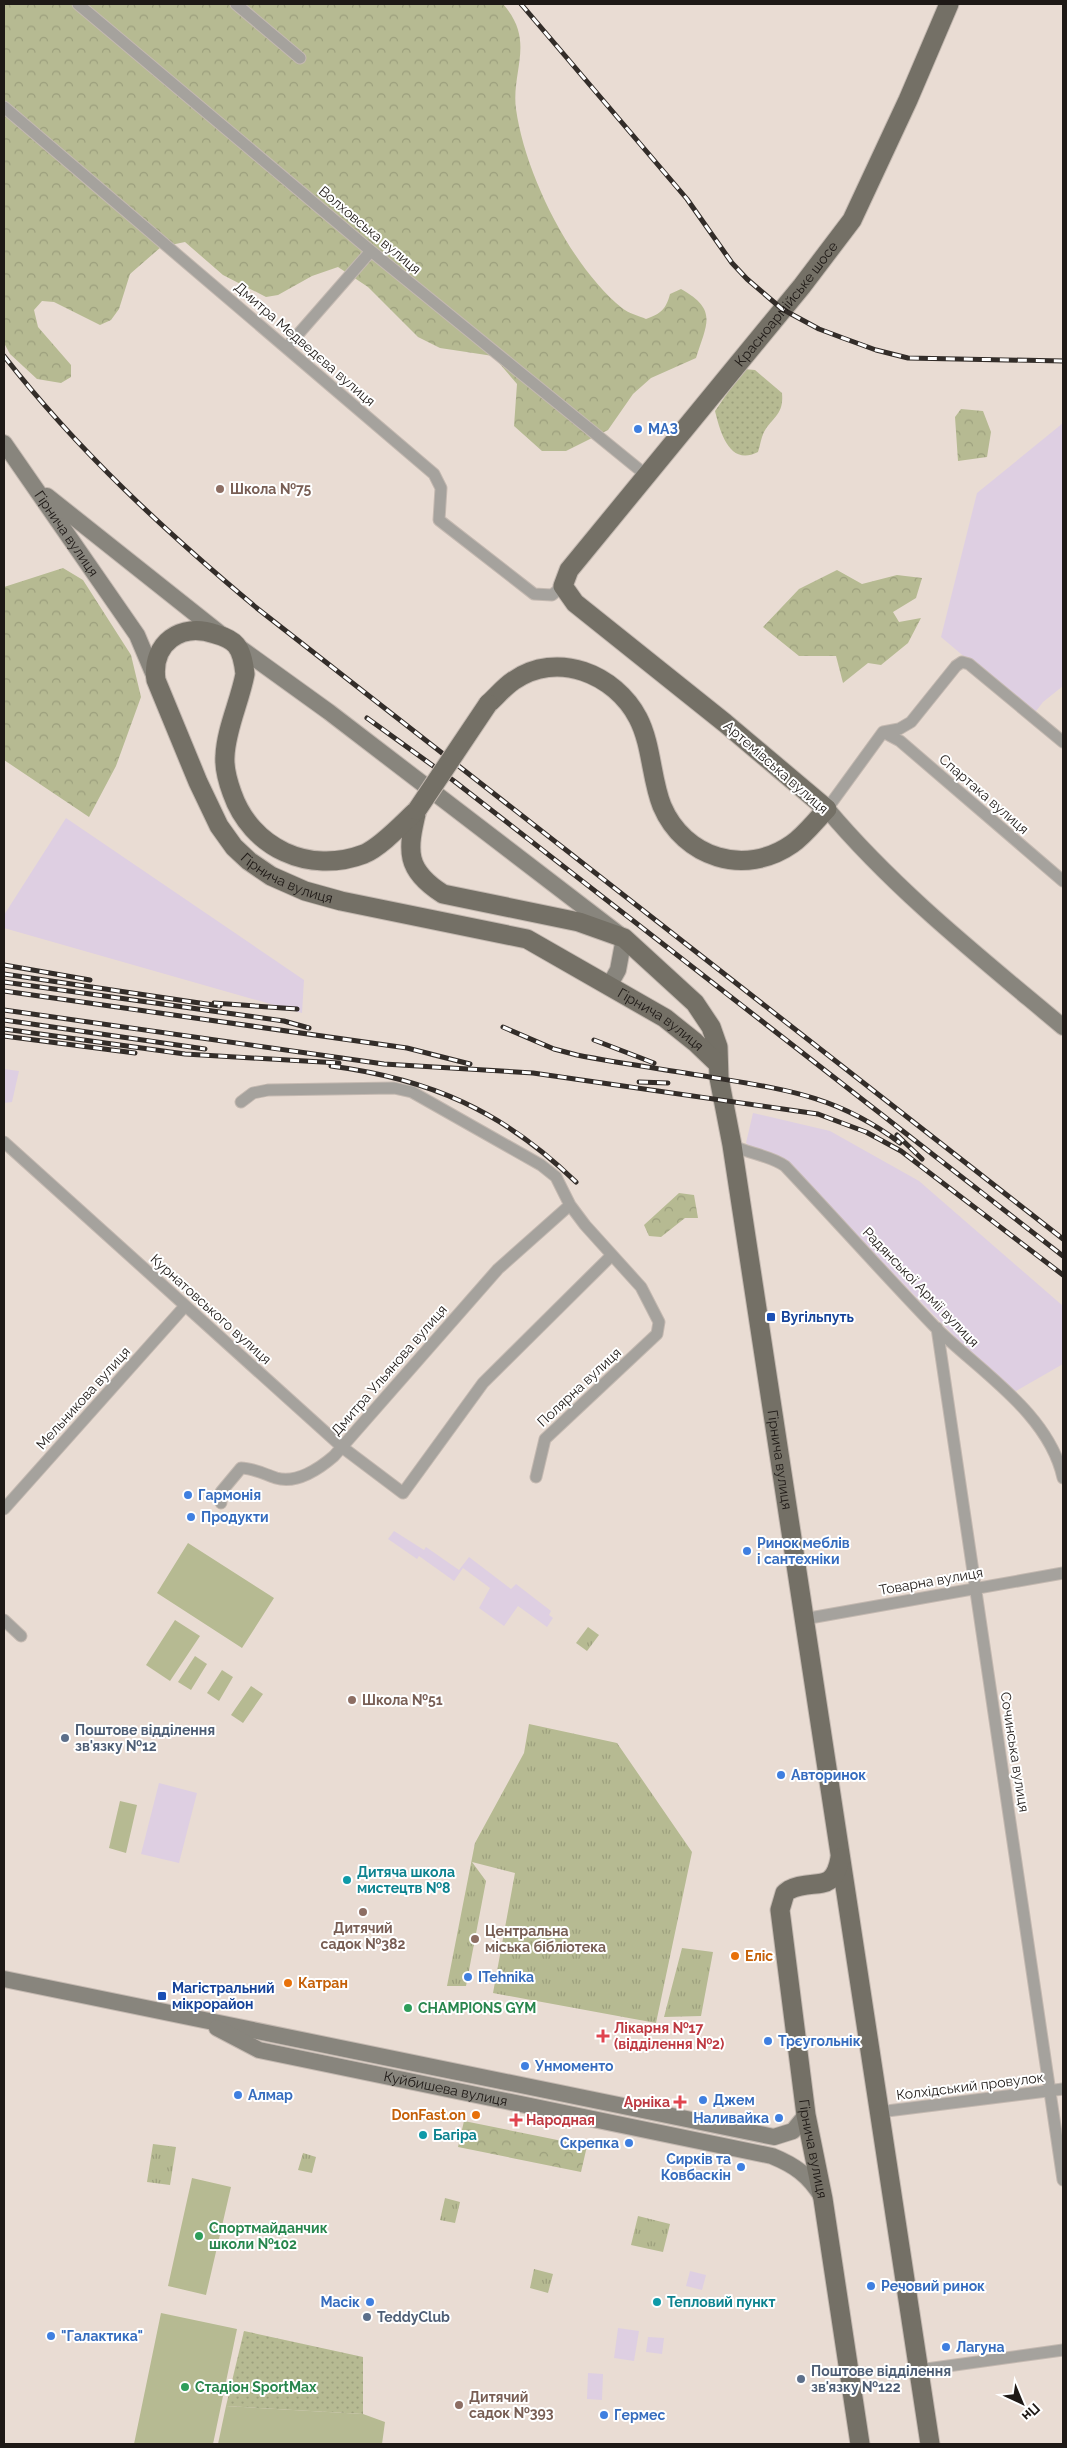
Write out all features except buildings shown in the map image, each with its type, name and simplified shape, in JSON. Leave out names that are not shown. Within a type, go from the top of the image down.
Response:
[{"type":"main road","name":"Красноармійське шосе","points":[[566,578],[646,475],[802,286],[852,220],[908,100],[948,4]]},
{"type":"main road","name":"Гірнича вулиця","points":[[4,443],[137,635],[198,782],[219,826],[234,847],[249,861],[271,876],[305,891],[341,901],[527,939],[665,1018],[695,1042],[718,1064]]},
{"type":"main road","name":"Гірнича вулиця","points":[[33,486],[231,641],[329,712],[624,938],[695,1003],[711,1027],[718,1048],[718,1064],[732,1145],[930,2444]]},
{"type":"main road","name":"Артемівська вулиця","points":[[566,578],[575,603],[725,723],[827,809],[848,834],[915,900],[1063,1027]]},
{"type":"main road","points":[[156,680],[154,666],[158,652],[167,641],[183,632],[206,631],[231,641],[243,661],[245,674],[225,756],[228,782],[244,821],[260,837],[279,850],[300,858],[335,861],[366,853],[417,810],[488,704],[513,681],[534,670],[555,666],[576,668],[595,674],[621,695],[639,720],[662,804],[669,820],[679,832],[701,851],[717,858],[735,860],[772,854],[792,844],[827,809]]},
{"type":"main road","points":[[417,810],[410,838],[412,860],[424,882],[443,894],[578,922],[624,938],[618,970],[609,986]]},
{"type":"main road","name":"Гірнича вулиця","points":[[840,1854],[836,1874],[822,1884],[789,1890],[785,1893],[780,1910],[806,2115],[823,2199],[860,2444]]},
{"type":"main road","points":[[822,1884],[839,1890],[848,1903]]},
{"type":"main road","name":"Куйбишева вулиця","points":[[4,1979],[774,2137]]},
{"type":"main road","name":"Куйбишева вулиця","points":[[204,2021],[259,2050],[772,2156],[800,2170],[813,2182],[823,2199]]},
{"type":"main road","points":[[259,2050],[252,2040],[254,2036],[264,2032]]},
{"type":"main road","points":[[772,2156],[778,2152],[779,2148],[779,2143],[774,2137],[793,2131],[806,2115]]},
{"type":"street","name":"Волховська вулиця","points":[[78,4],[371,252],[646,475]]},
{"type":"street","points":[[236,4],[300,58]]},
{"type":"street","name":"Дмитра Медведєва вулиця","points":[[4,107],[434,474],[441,488],[439,520],[534,594],[552,595],[566,578]]},
{"type":"street","points":[[287,347],[371,252]]},
{"type":"street","points":[[827,809],[883,732],[899,729],[912,722],[956,666],[962,662],[969,664],[1063,742]]},
{"type":"street","name":"Спартака вулиця","points":[[883,732],[900,741],[1063,881]]},
{"type":"street","points":[[242,1102],[254,1093],[268,1090],[394,1088],[412,1092],[550,1170],[561,1185],[570,1205],[611,1256]]},
{"type":"street","name":"Курнатовського вулиця","points":[[4,1142],[342,1447],[403,1493],[482,1383],[611,1256]]},
{"type":"street","name":"Радянської Армії вулиця","points":[[732,1145],[742,1150],[771,1158],[785,1166],[937,1328],[1011,1395],[1051,1446],[1063,1478]]},
{"type":"street","name":"Дмитра Ульянова вулиця","points":[[221,1503],[221,1492],[241,1468],[249,1468],[278,1479],[301,1475],[319,1468],[342,1447],[498,1269],[570,1205]]},
{"type":"street","name":"Полярна вулиця","points":[[536,1477],[545,1439],[657,1334],[660,1328],[659,1322],[641,1287],[611,1256]]},
{"type":"street","name":"Мельникова вулиця","points":[[4,1509],[185,1306]]},
{"type":"street","name":"Сочинська вулиця","points":[[937,1328],[1063,2180]]},
{"type":"street","name":"Товарна вулиця","points":[[804,1619],[1063,1573]]},
{"type":"street","points":[[4,1620],[20,1636]]},
{"type":"street","name":"Колхідський провулок","points":[[879,2112],[1063,2089]]},
{"type":"street","points":[[919,2370],[1063,2350]]},
{"type":"shaded area","points":[[1063,423],[1063,686],[1043,702],[1033,715],[941,637],[977,493]]},
{"type":"shaded area","points":[[66,818],[304,980],[302,1013],[4,928],[4,915]]},
{"type":"shaded area","points":[[4,1069],[19,1071],[12,1102],[4,1103]]},
{"type":"shaded area","points":[[753,1113],[830,1131],[919,1181],[1063,1306],[1063,1364],[1011,1394],[779,1157],[754,1149],[746,1143]]},
{"type":"shaded area","points":[[394,1531],[424,1550],[426,1547],[459,1570],[469,1557],[511,1589],[516,1584],[551,1611],[549,1615],[553,1618],[547,1627],[518,1606],[504,1626],[479,1608],[490,1588],[463,1568],[454,1581],[419,1556],[417,1559],[388,1539]]},
{"type":"shaded area","points":[[159,1783],[197,1793],[179,1863],[141,1854]]},
{"type":"shaded area","points":[[690,2271],[706,2275],[702,2290],[686,2286]]},
{"type":"shaded area","points":[[618,2328],[639,2331],[634,2361],[614,2358]]},
{"type":"shaded area","points":[[648,2337],[664,2338],[662,2354],[646,2352]]},
{"type":"shaded area","points":[[588,2373],[603,2374],[602,2400],[587,2399]]},
{"type":"green space","points":[[4,4],[503,4],[513,18],[520,43],[515,95],[521,135],[529,162],[553,218],[585,269],[624,310],[646,319],[662,310],[667,304],[670,294],[681,289],[693,297],[705,311],[706,318],[704,335],[696,358],[651,378],[633,394],[608,430],[566,451],[542,451],[514,426],[517,384],[493,356],[440,348],[418,337],[368,287],[338,267],[312,276],[278,295],[266,297],[223,275],[185,242],[161,247],[130,274],[119,309],[111,320],[100,325],[54,302],[42,301],[34,310],[38,327],[71,365],[71,377],[61,383],[37,379],[10,354],[4,343]]},
{"type":"green space","points":[[744,369],[755,370],[782,393],[782,400],[780,411],[764,432],[758,452],[740,455],[733,451],[723,437],[715,411]]},
{"type":"green space","points":[[961,409],[983,411],[991,432],[987,457],[958,461],[955,417]]},
{"type":"green space","points":[[63,568],[83,580],[131,655],[141,697],[116,766],[89,817],[4,760],[4,587]]},
{"type":"green space","points":[[837,570],[862,584],[897,575],[922,578],[916,598],[893,612],[899,622],[921,618],[908,643],[881,665],[868,663],[843,683],[836,656],[799,656],[763,627],[799,589]]},
{"type":"green space","points":[[679,1193],[694,1195],[698,1218],[685,1218],[661,1237],[649,1236],[644,1225]]},
{"type":"green space","points":[[188,1543],[274,1598],[242,1648],[157,1593]]},
{"type":"green space","points":[[175,1620],[200,1636],[170,1681],[146,1665]]},
{"type":"green space","points":[[588,1627],[599,1635],[587,1651],[576,1643]]},
{"type":"green space","points":[[195,1656],[207,1664],[191,1690],[178,1682]]},
{"type":"green space","points":[[222,1670],[233,1677],[219,1701],[207,1693]]},
{"type":"green space","points":[[251,1686],[263,1694],[243,1723],[231,1715]]},
{"type":"green space","points":[[529,1724],[617,1743],[692,1852],[656,2023],[493,1993],[515,1873],[472,1862],[486,1881],[466,1986],[447,1986],[475,1843],[524,1753]]},
{"type":"green space","points":[[120,1801],[137,1805],[126,1853],[109,1848]]},
{"type":"green space","points":[[682,1948],[713,1952],[701,2016],[664,2017]]},
{"type":"green space","points":[[464,2121],[587,2146],[581,2172],[458,2147]]},
{"type":"green space","points":[[153,2144],[176,2147],[170,2185],[147,2182]]},
{"type":"green space","points":[[303,2153],[316,2157],[312,2173],[298,2170]]},
{"type":"green space","name":"Спортмайданчик школи №102","points":[[192,2178],[231,2187],[206,2295],[168,2286]]},
{"type":"green space","points":[[445,2198],[460,2202],[455,2223],[440,2220]]},
{"type":"green space","points":[[638,2216],[670,2224],[663,2252],[631,2245]]},
{"type":"green space","points":[[534,2269],[553,2274],[548,2293],[530,2288]]},
{"type":"green space","name":"Стадіон SportMax","points":[[161,2313],[237,2329],[213,2444],[134,2444]]},
{"type":"green space","points":[[244,2331],[363,2357],[363,2414],[226,2406]]},
{"type":"green space","points":[[226,2406],[363,2414],[385,2422],[382,2444],[218,2444]]},
{"type":"railway","points":[[521,4],[687,199],[732,263],[747,279],[782,309],[819,329],[876,350],[908,358],[1063,361]]},
{"type":"railway","points":[[4,356],[62,425],[124,489],[258,609],[1063,1239]]},
{"type":"railway","points":[[367,718],[454,781],[1063,1256]]},
{"type":"railway","points":[[4,965],[90,980]]},
{"type":"railway","points":[[4,974],[220,1006]]},
{"type":"railway","points":[[4,982],[284,1021],[309,1028]]},
{"type":"railway","points":[[4,991],[407,1048],[470,1064]]},
{"type":"railway","points":[[214,1003],[297,1009]]},
{"type":"railway","points":[[4,1010],[384,1064],[533,1073],[818,1114],[866,1132],[901,1151],[1063,1275]]},
{"type":"railway","points":[[4,1020],[205,1049]]},
{"type":"railway","points":[[503,1027],[554,1049],[577,1055],[767,1087],[812,1098],[856,1115],[878,1127],[900,1143]]},
{"type":"railway","points":[[4,1029],[185,1054],[339,1063]]},
{"type":"railway","points":[[4,1036],[135,1053]]},
{"type":"railway","points":[[594,1040],[654,1063]]},
{"type":"railway","points":[[331,1066],[401,1080],[463,1102],[521,1136],[549,1157],[576,1182]]},
{"type":"railway","points":[[639,1082],[668,1083]]},
{"type":"railway","points":[[897,1135],[922,1159]]},
{"type":"place","name":"МАЗ","points":[[638,429]]},
{"type":"place","name":"Школа №75","points":[[220,489]]},
{"type":"place","name":"Вугільпуть","points":[[771,1317]]},
{"type":"place","name":"Гармонія","points":[[188,1495]]},
{"type":"place","name":"Продукти","points":[[191,1517]]},
{"type":"place","name":"Ринок меблів і сантехніки","points":[[747,1551]]},
{"type":"place","name":"Школа №51","points":[[352,1700]]},
{"type":"place","name":"Поштове відділення зв'язку №12","points":[[65,1738]]},
{"type":"place","name":"Авторинок","points":[[781,1775]]},
{"type":"place","name":"Дитяча школа мистецтв №8","points":[[347,1880]]},
{"type":"place","name":"Дитячий садок №382","points":[[363,1912]]},
{"type":"place","name":"Центральна міська бібліотека","points":[[475,1939]]},
{"type":"place","name":"Еліс","points":[[735,1956]]},
{"type":"place","name":"ITehnika","points":[[468,1977]]},
{"type":"place","name":"Катран","points":[[288,1983]]},
{"type":"place","name":"Магістральний мікрорайон","points":[[162,1996]]},
{"type":"place","name":"CHAMPIONS GYM","points":[[408,2008]]},
{"type":"place","name":"Лікарня №17 (відділення №2)","points":[[603,2036]]},
{"type":"place","name":"Трєугольнік","points":[[768,2041]]},
{"type":"place","name":"Унмоменто","points":[[525,2066]]},
{"type":"place","name":"Алмар","points":[[238,2095]]},
{"type":"place","name":"Джем","points":[[703,2100]]},
{"type":"place","name":"Арніка","points":[[680,2102]]},
{"type":"place","name":"DonFast.on","points":[[476,2115]]},
{"type":"place","name":"Наливайка","points":[[779,2118]]},
{"type":"place","name":"Народная","points":[[516,2120]]},
{"type":"place","name":"Багіра","points":[[423,2135]]},
{"type":"place","name":"Скрепка","points":[[629,2143]]},
{"type":"place","name":"Сирків та Ковбаскін","points":[[741,2167]]},
{"type":"place","name":"Спортмайданчик школи №102","points":[[199,2236]]},
{"type":"place","name":"Речовий ринок","points":[[871,2286]]},
{"type":"place","name":"Масік","points":[[370,2302]]},
{"type":"place","name":"Тепловий пункт","points":[[657,2302]]},
{"type":"place","name":"TeddyClub","points":[[367,2317]]},
{"type":"place","name":"\"Галактика\"","points":[[51,2336]]},
{"type":"place","name":"Лагуна","points":[[946,2347]]},
{"type":"place","name":"Поштове відділення зв'язку №122","points":[[801,2379]]},
{"type":"place","name":"Стадіон SportMax","points":[[185,2387]]},
{"type":"place","name":"Дитячий садок №393","points":[[459,2405]]},
{"type":"place","name":"Гермес","points":[[604,2415]]}]
